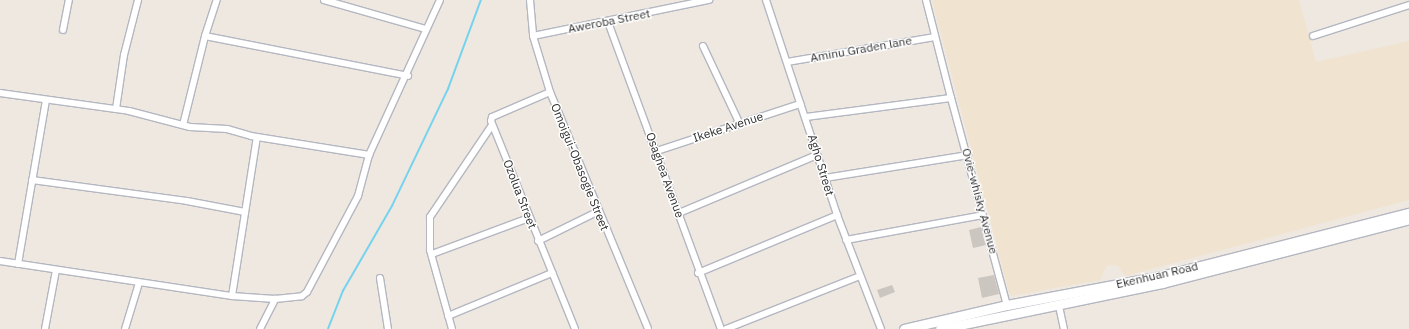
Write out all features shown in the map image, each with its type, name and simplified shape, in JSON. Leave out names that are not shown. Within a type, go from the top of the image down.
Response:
[{"type":"main road","name":"Ekenhuan Road","points":[[940,329],[1059,306],[1339,235],[1409,213]]},
{"type":"main road","name":"Ekenhuan Road","points":[[904,329],[1007,304],[1161,276],[1409,219]]},
{"type":"street","points":[[62,30],[69,0]]},
{"type":"street","points":[[116,109],[124,55],[138,0]]},
{"type":"street","points":[[183,125],[205,36],[217,0]]},
{"type":"street","points":[[324,0],[426,29]]},
{"type":"street","points":[[0,261],[232,296],[275,299],[295,298],[308,292],[358,196],[369,155],[408,76],[426,29],[440,0]]},
{"type":"street","name":"Omoigui-Obasogie Street","points":[[530,0],[533,36],[550,92],[597,212],[648,329]]},
{"type":"street","name":"Aweroba Street","points":[[533,36],[608,22],[709,0]]},
{"type":"street","name":"Agho Street","points":[[766,0],[800,104],[806,117],[837,215],[881,329]]},
{"type":"street","name":"Ovie-whisky Avenue","points":[[926,0],[1007,304]]},
{"type":"street","points":[[1313,36],[1409,5]]},
{"type":"street","name":"Osaghea Avenue","points":[[608,22],[657,151],[698,273],[721,329]]},
{"type":"street","points":[[205,36],[408,76]]},
{"type":"street","name":"Aminu Graden lane","points":[[787,62],[935,37]]},
{"type":"street","points":[[703,46],[739,122]]},
{"type":"street","points":[[452,329],[432,254],[428,229],[430,217],[492,125],[492,117],[550,92]]},
{"type":"street","points":[[0,93],[46,101],[116,109],[183,125],[227,129],[257,137],[369,155]]},
{"type":"street","points":[[806,117],[951,98]]},
{"type":"street","points":[[18,264],[46,101]]},
{"type":"street","name":"Ikeke Avenue","points":[[657,151],[739,122],[800,104]]},
{"type":"street","name":"Ozolua Street","points":[[492,125],[575,329]]},
{"type":"street","points":[[232,296],[257,137]]},
{"type":"street","points":[[679,213],[817,155]]},
{"type":"street","points":[[825,178],[968,155]]},
{"type":"street","points":[[32,180],[187,201],[245,212]]},
{"type":"street","points":[[538,241],[597,212]]},
{"type":"street","points":[[698,273],[837,215]]},
{"type":"street","points":[[846,240],[983,215]]},
{"type":"street","points":[[432,254],[529,218]]},
{"type":"street","points":[[44,329],[56,270]]},
{"type":"street","points":[[448,316],[552,273]]},
{"type":"street","points":[[726,329],[860,276]]},
{"type":"street","points":[[380,278],[388,329]]},
{"type":"street","points":[[125,329],[139,283]]},
{"type":"street","points":[[260,329],[275,299]]},
{"type":"street","points":[[1059,306],[1064,329]]},
{"type":"shaded area","points":[[932,0],[1299,0],[1316,62],[1409,41],[1409,200],[1125,276],[1118,266],[1107,265],[1100,280],[1010,296]]},
{"type":"building","points":[[981,227],[986,245],[973,248],[969,230]]},
{"type":"building","points":[[994,275],[999,294],[982,298],[978,278]]},
{"type":"building","points":[[892,285],[895,292],[880,298],[877,290]]},
{"type":"waterway","points":[[328,329],[343,291],[392,206],[448,89],[481,0]]}]
